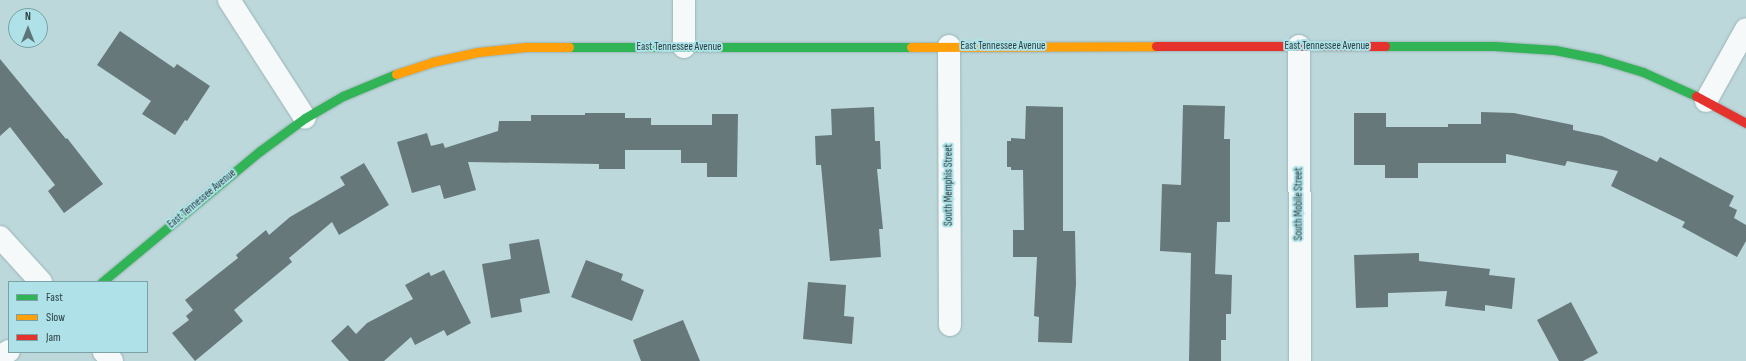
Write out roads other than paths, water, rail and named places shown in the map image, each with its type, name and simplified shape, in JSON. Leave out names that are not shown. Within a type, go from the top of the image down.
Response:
[{"type":"street","points":[[229,0],[305,118]]},
{"type":"street","points":[[684,0],[684,47]]},
{"type":"street","points":[[1706,100],[1746,29]]},
{"type":"street","name":"South Memphis Street","points":[[949,46],[950,325]]},
{"type":"street","name":"South Mobile Street","points":[[1299,46],[1300,361]]},
{"type":"street","name":"East Tennessee Avenue","points":[[103,281],[260,151],[305,118],[343,96],[387,77],[432,62],[478,52],[526,47],[1494,46],[1555,50],[1600,59],[1644,72],[1706,100],[1746,122]]},
{"type":"street","points":[[0,237],[40,281]]},
{"type":"street","points":[[105,353],[112,361]]}]
